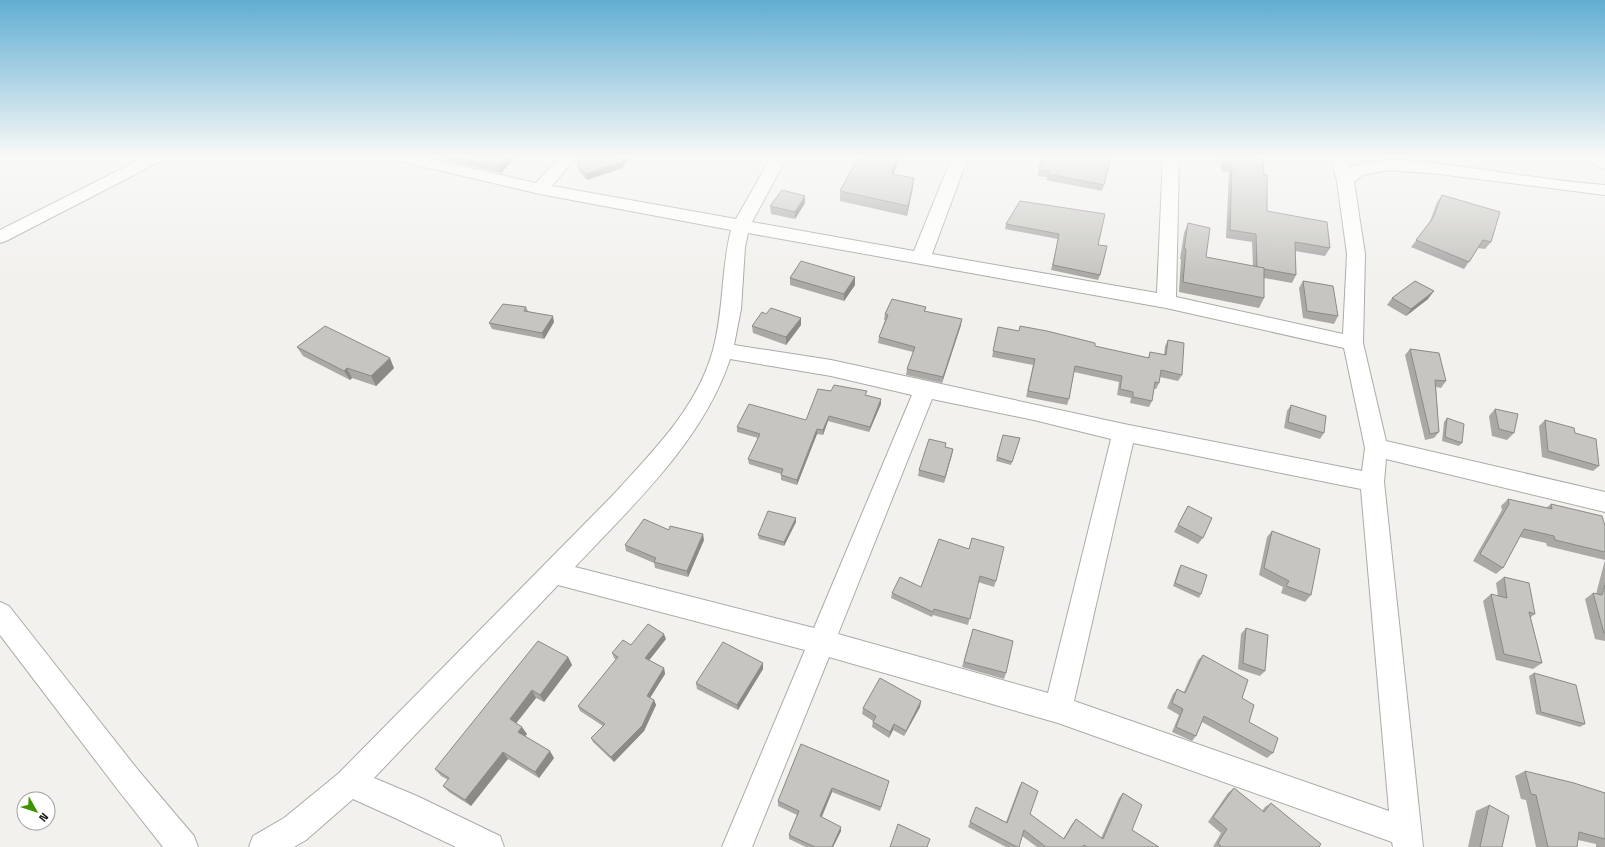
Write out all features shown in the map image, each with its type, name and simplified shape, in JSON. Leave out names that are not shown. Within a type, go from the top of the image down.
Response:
[{"type":"street","points":[[0,237],[79,197]]},
{"type":"street","points":[[581,197],[1166,301],[1353,343]]},
{"type":"street","points":[[264,847],[295,829],[349,783],[622,501],[666,451],[693,416],[712,382],[723,350],[731,309],[736,247],[741,226],[757,197]]},
{"type":"street","points":[[921,257],[945,197]]},
{"type":"street","points":[[1166,301],[1170,197]]},
{"type":"street","points":[[552,572],[821,642],[1058,709],[1407,840],[1372,482],[1376,448],[1353,343],[1356,254],[1347,197]]},
{"type":"street","points":[[723,350],[831,368],[1124,433],[1372,482]]},
{"type":"street","points":[[737,847],[925,390]]},
{"type":"street","points":[[1058,709],[1124,433]]},
{"type":"street","points":[[1376,448],[1605,502]]},
{"type":"street","points":[[0,614],[128,780],[182,847]]},
{"type":"street","points":[[349,783],[406,807],[489,847]]},
{"type":"building","points":[[777,197],[805,197],[795,212],[770,206]]},
{"type":"building","points":[[865,197],[910,197],[908,206]]},
{"type":"building","points":[[1231,197],[1267,197],[1267,211],[1327,222],[1330,248],[1295,242],[1296,275],[1257,267],[1256,234],[1230,230]]},
{"type":"building","points":[[1441,197],[1447,197],[1500,212],[1491,242],[1483,240],[1469,262],[1416,240],[1433,218]]},
{"type":"building","points":[[1020,201],[1105,214],[1098,245],[1107,246],[1100,275],[1053,265],[1059,234],[1006,224]]},
{"type":"building","points":[[1188,223],[1210,228],[1206,257],[1264,268],[1264,298],[1183,282],[1186,249],[1184,249]]},
{"type":"building","points":[[801,261],[855,277],[844,294],[790,278]]},
{"type":"building","points":[[1303,281],[1333,286],[1338,316],[1307,311]]},
{"type":"building","points":[[1415,281],[1434,291],[1411,309],[1392,298]]},
{"type":"building","points":[[892,299],[926,307],[924,311],[962,319],[943,377],[907,369],[915,347],[879,337],[888,315],[885,314]]},
{"type":"building","points":[[503,304],[526,307],[524,311],[553,316],[542,333],[489,323]]},
{"type":"building","points":[[771,308],[801,318],[786,337],[752,326],[762,312],[766,314]]},
{"type":"building","points":[[325,326],[390,358],[371,376],[347,368],[344,371],[297,347]]},
{"type":"building","points":[[1020,326],[1047,331],[1095,343],[1095,346],[1149,358],[1150,352],[1166,355],[1168,340],[1184,343],[1182,375],[1161,370],[1159,383],[1155,382],[1152,401],[1133,397],[1133,392],[1120,389],[1122,376],[1075,366],[1069,399],[1028,391],[1035,359],[993,351],[998,327],[1019,331]]},
{"type":"building","points":[[1410,349],[1439,353],[1446,381],[1435,380],[1439,432],[1430,434]]},
{"type":"building","points":[[834,385],[867,391],[865,395],[881,399],[870,427],[829,416],[823,430],[817,429],[797,480],[781,475],[783,469],[748,459],[760,434],[737,427],[749,404],[806,420],[818,389],[831,391]]},
{"type":"building","points":[[1291,405],[1326,416],[1324,433],[1288,422]]},
{"type":"building","points":[[1495,409],[1518,414],[1514,433],[1499,429]]},
{"type":"building","points":[[1447,418],[1464,424],[1462,443],[1445,437]]},
{"type":"building","points":[[1545,420],[1574,428],[1575,433],[1596,439],[1599,466],[1548,451]]},
{"type":"building","points":[[1003,435],[1020,438],[1012,462],[997,457]]},
{"type":"building","points":[[929,439],[946,443],[945,447],[953,449],[945,477],[919,470]]},
{"type":"building","points":[[1508,499],[1552,509],[1551,504],[1602,516],[1605,526],[1605,552],[1555,540],[1554,536],[1524,529],[1503,568],[1480,554],[1509,504]]},
{"type":"building","points":[[1188,506],[1212,518],[1203,538],[1178,525]]},
{"type":"building","points":[[768,511],[796,518],[784,542],[758,535]]},
{"type":"building","points":[[644,519],[669,530],[670,526],[703,534],[687,571],[654,562],[656,558],[625,545]]},
{"type":"building","points":[[1272,531],[1320,549],[1311,595],[1286,586],[1289,581],[1264,568]]},
{"type":"building","points":[[972,538],[1004,547],[996,581],[980,576],[970,619],[934,609],[933,612],[892,593],[900,577],[921,587],[939,539],[969,549]]},
{"type":"building","points":[[1181,565],[1207,575],[1201,594],[1175,583]]},
{"type":"building","points":[[1504,577],[1529,583],[1535,614],[1529,612],[1542,663],[1504,654],[1491,594],[1507,598]]},
{"type":"building","points":[[1605,585],[1604,633],[1593,593],[1602,595]]},
{"type":"building","points":[[648,624],[664,634],[645,658],[664,668],[647,696],[654,700],[642,726],[611,757],[591,738],[605,724],[578,706],[618,657],[612,653],[623,640],[631,645]]},
{"type":"building","points":[[1246,628],[1268,635],[1265,671],[1243,663]]},
{"type":"building","points":[[973,629],[1013,641],[1006,673],[964,662]]},
{"type":"building","points":[[538,641],[568,657],[540,695],[532,690],[510,719],[522,727],[518,732],[550,751],[535,772],[503,752],[465,800],[443,786],[449,778],[435,769]]},
{"type":"building","points":[[723,642],[763,663],[737,705],[696,683]]},
{"type":"building","points":[[1203,655],[1248,680],[1242,698],[1254,705],[1249,722],[1278,738],[1273,753],[1204,716],[1196,736],[1176,727],[1183,709],[1172,703],[1177,689],[1185,693]]},
{"type":"building","points":[[1534,673],[1576,685],[1585,724],[1541,712]]},
{"type":"building","points":[[880,678],[921,701],[906,731],[894,724],[890,732],[873,722],[876,716],[863,708]]},
{"type":"building","points":[[801,744],[889,781],[881,807],[832,788],[820,816],[841,827],[832,847],[815,847],[789,835],[799,811],[778,801]]},
{"type":"building","points":[[1525,771],[1574,783],[1605,793],[1605,839],[1579,832],[1577,847],[1548,847],[1536,795],[1531,794]]},
{"type":"building","points":[[1022,782],[1038,791],[1030,814],[1064,839],[1076,819],[1103,839],[1123,793],[1142,805],[1132,830],[1159,847],[1087,847],[1084,845],[1082,847],[1046,847],[1024,830],[1019,847],[1017,847],[970,822],[976,807],[1007,823]]},
{"type":"building","points":[[1234,788],[1264,812],[1271,803],[1321,844],[1319,847],[1222,847],[1218,843],[1227,829],[1213,817]]},
{"type":"building","points":[[1489,805],[1509,816],[1502,847],[1480,847]]},
{"type":"building","points":[[898,824],[930,839],[927,847],[890,847]]}]
